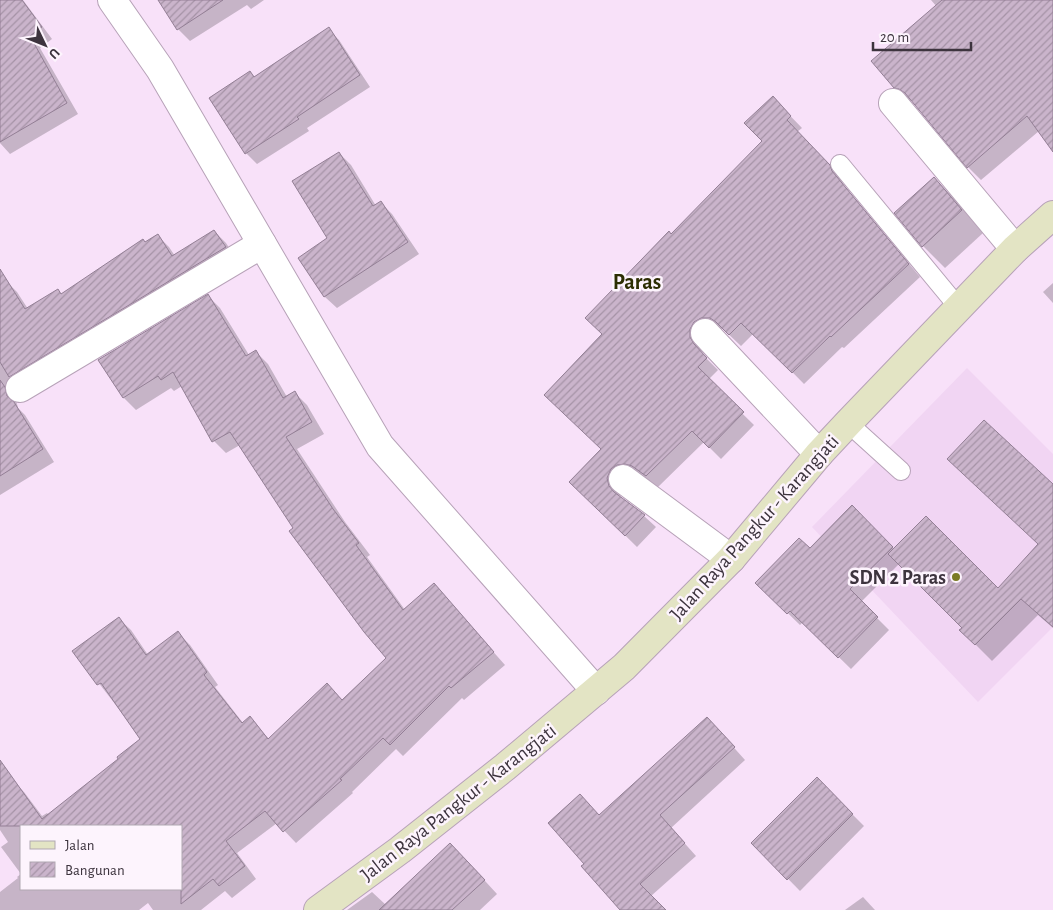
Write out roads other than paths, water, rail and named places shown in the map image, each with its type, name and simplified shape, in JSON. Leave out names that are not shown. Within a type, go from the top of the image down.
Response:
[{"type":"main road","name":"Jalan Raya Pangkur - Karangjati","points":[[318,910],[400,850],[505,767],[624,667],[731,558],[819,454],[848,423],[1015,249],[1053,215]]},
{"type":"street","points":[[112,0],[160,69],[380,446],[596,691]]},
{"type":"street","points":[[893,103],[1015,249]]},
{"type":"street","points":[[20,388],[262,244]]},
{"type":"street","points":[[705,332],[819,454]]},
{"type":"street","points":[[623,479],[731,558]]},
{"type":"lane","points":[[840,164],[959,308]]},
{"type":"lane","points":[[848,423],[901,471]]},
{"type":"place","name":"SDN 2 Paras","points":[[956,577]]},
{"type":"district","name":"Paras","points":[[637,281]]}]
